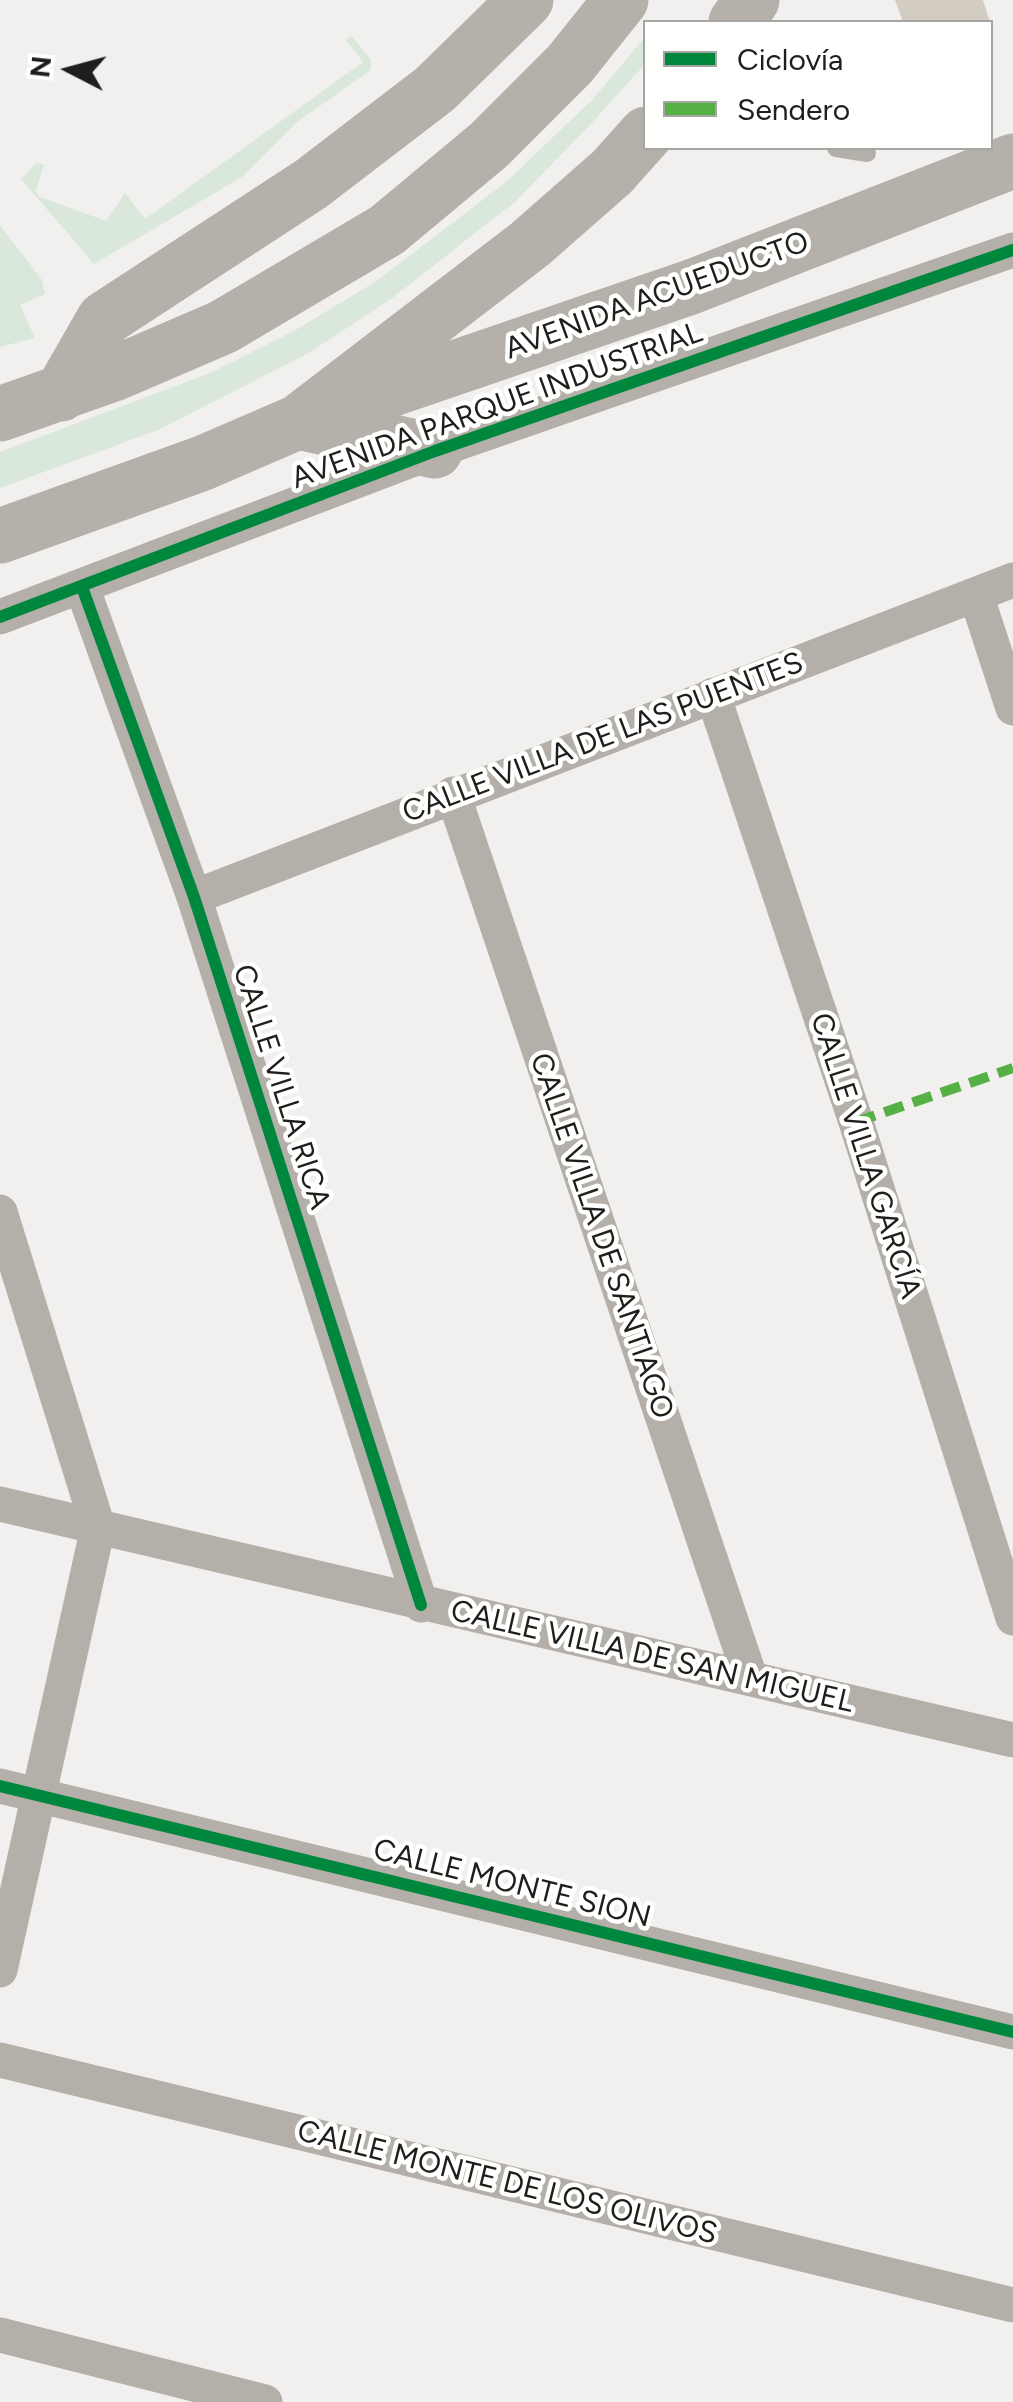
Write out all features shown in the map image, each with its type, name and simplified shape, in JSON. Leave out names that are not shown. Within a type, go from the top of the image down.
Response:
[{"type":"main road","points":[[61,394],[104,319],[311,184],[435,89],[526,0]]},
{"type":"main road","points":[[0,414],[61,394],[223,327],[387,230],[489,145],[570,64],[621,0]]},
{"type":"main road","points":[[0,536],[204,463],[298,422],[530,244],[612,172],[643,137]]},
{"type":"main road","name":"AVENIDA ACUEDUCTO","points":[[298,422],[691,287],[1013,162]]},
{"type":"main road","points":[[298,422],[435,451]]},
{"type":"street","name":"AVENIDA PARQUE INDUSTRIAL","points":[[0,617],[435,451],[1013,250]]},
{"type":"street","name":"CALLE VILLA DE LAS PUENTES","points":[[194,898],[453,794],[1013,580]]},
{"type":"street","name":"CALLE VILLA RICA","points":[[82,587],[194,898],[420,1605]]},
{"type":"street","points":[[976,595],[1013,708]]},
{"type":"street","name":"CALLE VILLA GARCÍA","points":[[713,696],[856,1122],[1013,1618]]},
{"type":"street","name":"CALLE VILLA DE SANTIAGO","points":[[453,794],[750,1677]]},
{"type":"street","points":[[0,1212],[98,1528],[42,1796],[0,1970]]},
{"type":"street","name":"CALLE VILLA DE SAN MIGUEL","points":[[0,1504],[420,1605],[750,1677],[1013,1740]]},
{"type":"street","name":"CALLE MONTE SION","points":[[0,1786],[1013,2032]]},
{"type":"street","name":"CALLE MONTE DE LOS OLIVOS","points":[[0,2060],[1013,2306]]},
{"type":"street","points":[[0,2335],[265,2402]]},
{"type":"lane","points":[[848,150],[866,153]]},
{"type":"green space","points":[[352,36],[371,60],[371,70],[297,122],[242,177],[94,264],[21,179],[36,163],[44,164],[38,196],[106,221],[125,193],[145,219],[363,62],[346,40]]},
{"type":"green space","points":[[643,39],[643,66],[589,126],[516,201],[391,299],[307,354],[158,430],[0,488],[0,452],[210,373],[292,332],[375,282],[506,182],[593,99]]},
{"type":"green space","points":[[0,225],[42,280],[45,294],[20,305],[35,338],[0,347]]},
{"type":"building","points":[[895,0],[983,0],[989,20],[902,20]]},
{"type":"marked path","points":[[856,1122],[1013,1068]]},
{"type":"cycle path","points":[[0,617],[435,451],[1013,250]]},
{"type":"cycle path","points":[[82,587],[194,897],[421,1605]]},
{"type":"cycle path","points":[[0,1786],[1013,2032]]}]
